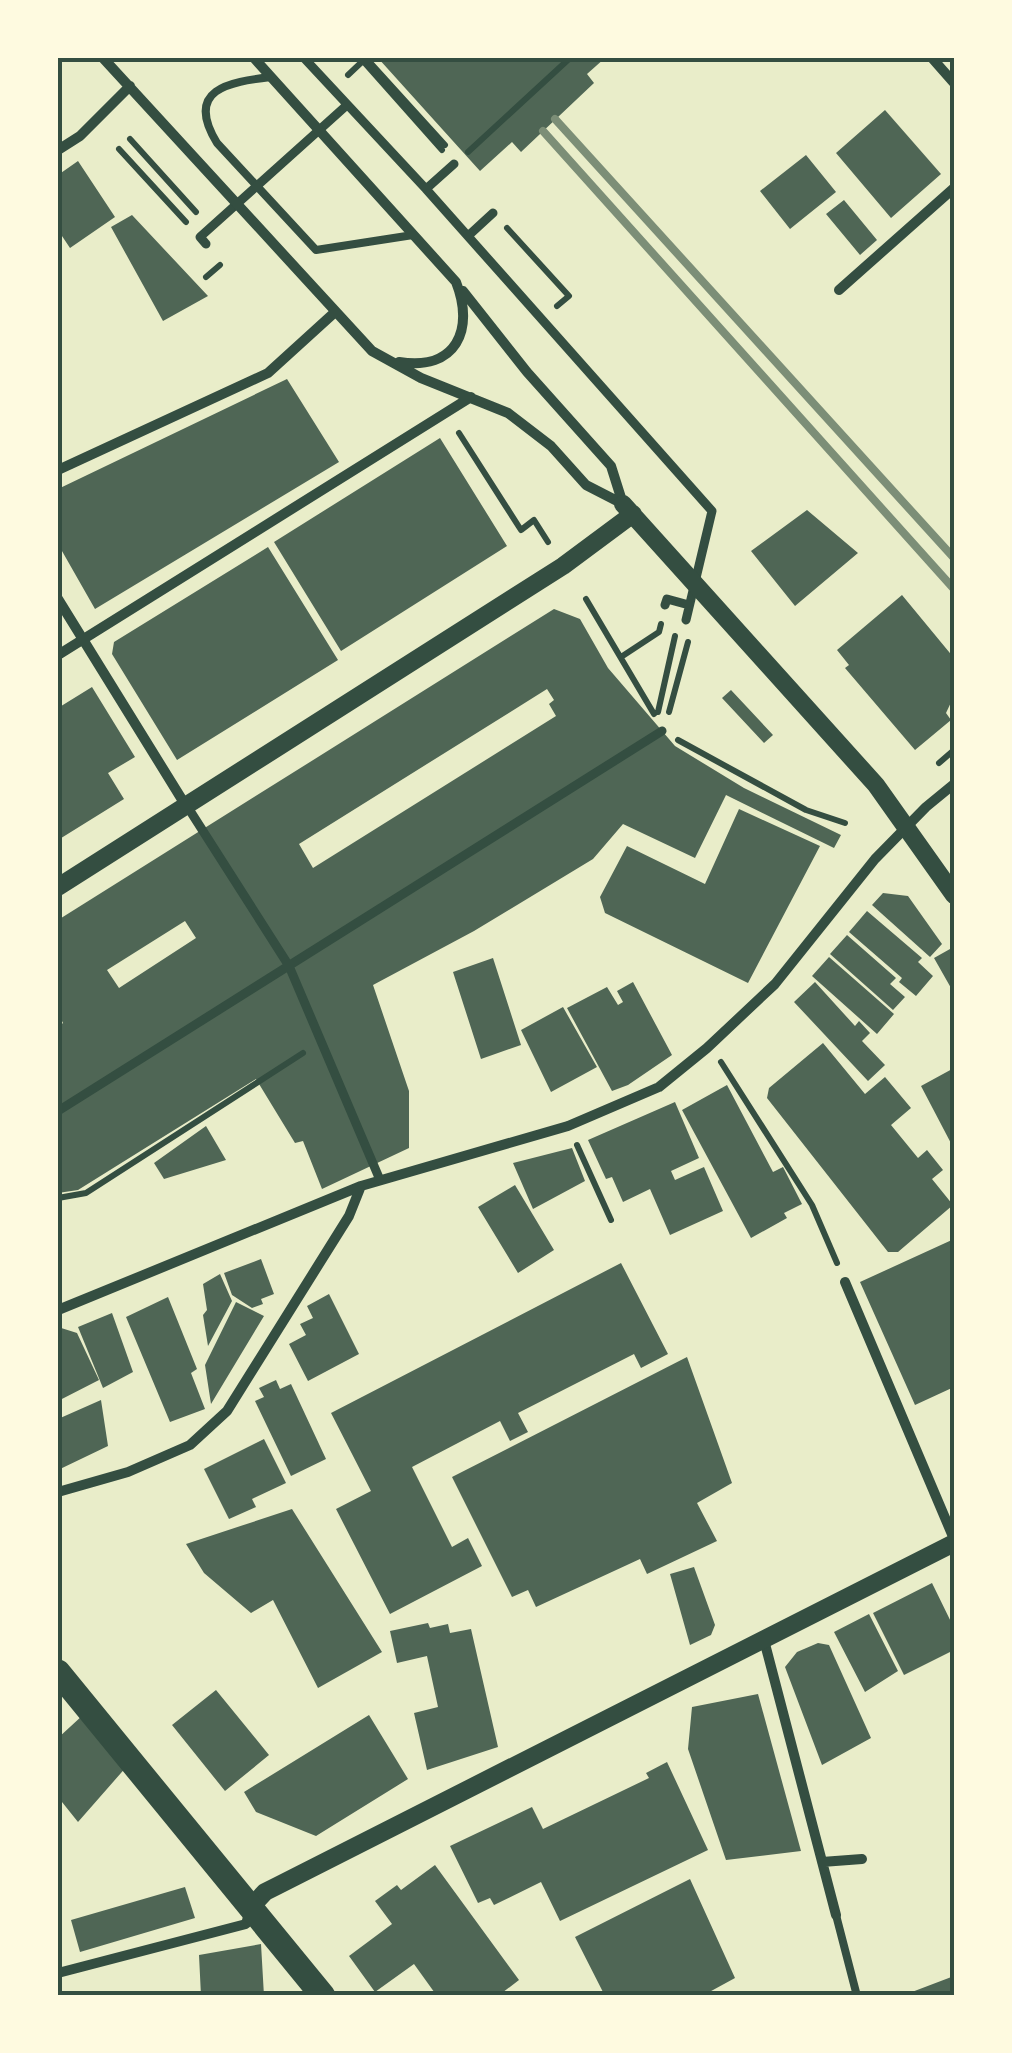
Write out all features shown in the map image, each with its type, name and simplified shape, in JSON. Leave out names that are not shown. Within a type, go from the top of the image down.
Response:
[{"type":"main road","points":[[58,1672],[322,1996]]},
{"type":"street","points":[[103,58],[372,351],[421,378],[508,412],[531,428],[586,484],[628,509],[876,785],[954,895]]},
{"type":"street","points":[[254,58],[415,235],[527,372],[611,466],[628,509]]},
{"type":"street","points":[[304,58],[426,188],[712,511],[686,620]]},
{"type":"street","points":[[932,58],[954,82]]},
{"type":"street","points":[[58,150],[80,136],[130,86]]},
{"type":"street","points":[[203,240],[210,228],[347,104]]},
{"type":"street","points":[[426,188],[457,162]]},
{"type":"street","points":[[839,290],[954,188]]},
{"type":"street","points":[[468,236],[493,213]]},
{"type":"street","points":[[388,360],[418,365],[448,354],[461,336],[465,316],[456,282]]},
{"type":"street","points":[[58,470],[268,373],[334,313]]},
{"type":"street","points":[[58,655],[470,397]]},
{"type":"street","points":[[58,887],[564,566],[628,509]]},
{"type":"street","points":[[58,598],[289,966],[380,1180]]},
{"type":"street","points":[[666,605],[667,599],[689,605]]},
{"type":"street","points":[[58,1111],[662,731]]},
{"type":"street","points":[[58,1310],[361,1186],[568,1126],[660,1087],[775,984],[875,858],[954,784]]},
{"type":"street","points":[[58,1492],[128,1472],[190,1445],[226,1410],[350,1216],[361,1186]]},
{"type":"street","points":[[58,1973],[246,1924],[250,1908],[264,1892],[954,1541],[846,1282]]},
{"type":"street","points":[[764,1640],[836,1915]]},
{"type":"street","points":[[822,1862],[862,1859]]},
{"type":"lane","points":[[271,76],[229,82],[214,93],[206,107],[206,124],[216,142],[316,250],[415,235]]},
{"type":"lane","points":[[836,1915],[857,1996]]},
{"type":"path","points":[[346,78],[363,61],[457,162],[570,58]]},
{"type":"path","points":[[130,139],[210,228]]},
{"type":"path","points":[[119,149],[203,240]]},
{"type":"path","points":[[493,213],[569,296]]},
{"type":"path","points":[[432,420],[455,428],[521,530],[534,520],[548,542]]},
{"type":"path","points":[[586,599],[657,718],[686,620]]},
{"type":"path","points":[[686,620],[662,731],[806,810],[845,823]]},
{"type":"path","points":[[621,657],[659,632],[661,623]]},
{"type":"path","points":[[58,1198],[86,1194],[321,1042]]},
{"type":"path","points":[[707,1048],[727,1068],[812,1205],[846,1282]]},
{"type":"path","points":[[568,1126],[611,1220]]},
{"type":"building","points":[[378,58],[605,58],[587,74],[594,83],[521,152],[512,142],[480,171]]},
{"type":"building","points":[[885,110],[941,174],[891,218],[836,153]]},
{"type":"building","points":[[806,155],[836,192],[790,229],[760,191]]},
{"type":"building","points":[[78,161],[115,217],[70,248],[58,230],[58,175]]},
{"type":"building","points":[[844,200],[877,240],[860,255],[826,214]]},
{"type":"building","points":[[132,215],[208,296],[163,321],[111,227]]},
{"type":"building","points":[[287,379],[339,462],[95,609],[58,544],[58,489]]},
{"type":"building","points":[[440,438],[507,546],[341,651],[274,542]]},
{"type":"building","points":[[807,510],[858,553],[795,606],[751,551]]},
{"type":"building","points":[[268,547],[338,660],[177,760],[112,654],[114,642]]},
{"type":"building","points":[[902,595],[954,658],[954,696],[946,713],[951,720],[915,750],[845,668],[849,665],[837,650]]},
{"type":"building","points":[[554,609],[580,619],[608,668],[675,746],[744,788],[841,835],[834,848],[726,795],[695,858],[623,824],[593,859],[474,931],[373,985],[409,1091],[409,1148],[322,1189],[303,1141],[295,1143],[256,1079],[78,1190],[58,1193],[58,1027],[63,1023],[58,1013],[58,920]],"holes":[[[547,689],[554,700],[549,704],[556,716],[313,868],[299,844]],[[185,921],[196,938],[119,988],[107,970]]]},
{"type":"building","points":[[92,687],[135,757],[108,773],[124,799],[58,840],[58,708]]},
{"type":"building","points":[[731,690],[773,735],[764,743],[722,698]]},
{"type":"building","points":[[739,809],[820,846],[748,983],[605,913],[600,897],[627,846],[705,884]]},
{"type":"building","points":[[883,893],[908,896],[942,944],[930,957],[872,905]]},
{"type":"building","points":[[867,911],[922,958],[918,962],[933,976],[916,996],[899,982],[902,978],[849,932]]},
{"type":"building","points":[[847,935],[896,978],[890,984],[905,997],[893,1010],[830,954]]},
{"type":"building","points":[[950,949],[954,958],[951,988],[934,958]]},
{"type":"building","points":[[829,957],[894,1014],[877,1034],[812,976]]},
{"type":"building","points":[[493,958],[521,1045],[481,1059],[453,972]]},
{"type":"building","points":[[633,982],[672,1055],[628,1085],[612,1091],[567,1008],[607,987],[618,1005],[623,1002],[617,991]]},
{"type":"building","points":[[815,982],[855,1026],[859,1021],[870,1033],[862,1041],[885,1065],[868,1081],[794,1002]]},
{"type":"building","points":[[563,1007],[597,1067],[551,1092],[521,1030]]},
{"type":"building","points":[[823,1043],[865,1094],[885,1077],[911,1108],[891,1125],[918,1158],[927,1150],[943,1170],[932,1179],[953,1205],[898,1252],[888,1252],[767,1098],[769,1088]]},
{"type":"building","points":[[954,1068],[954,1149],[921,1086]]},
{"type":"building","points":[[727,1085],[773,1172],[783,1167],[802,1204],[784,1213],[787,1218],[751,1238],[682,1110]]},
{"type":"building","points":[[675,1102],[699,1158],[671,1171],[675,1180],[704,1167],[723,1211],[670,1235],[650,1189],[623,1202],[612,1177],[606,1179],[588,1140]]},
{"type":"building","points":[[206,1126],[226,1160],[164,1179],[154,1163]]},
{"type":"building","points":[[572,1148],[585,1181],[533,1209],[513,1163]]},
{"type":"building","points":[[515,1185],[554,1250],[518,1273],[478,1207]]},
{"type":"building","points":[[954,1239],[954,1387],[915,1405],[860,1282]]},
{"type":"building","points":[[261,1259],[274,1294],[252,1308],[232,1295],[224,1273]]},
{"type":"building","points":[[621,1263],[668,1354],[641,1368],[634,1354],[518,1413],[528,1432],[510,1441],[500,1421],[412,1467],[452,1547],[468,1538],[482,1566],[390,1614],[336,1509],[371,1491],[331,1413]]},
{"type":"building","points":[[220,1274],[232,1301],[208,1346],[203,1284]]},
{"type":"building","points":[[329,1294],[359,1354],[308,1381],[289,1344],[306,1335],[300,1324],[313,1318],[307,1306]]},
{"type":"building","points":[[168,1297],[197,1369],[191,1373],[205,1409],[170,1422],[126,1317]]},
{"type":"building","points":[[236,1302],[264,1316],[211,1404],[205,1365]]},
{"type":"building","points":[[112,1313],[133,1372],[103,1388],[78,1327]]},
{"type":"building","points":[[58,1327],[77,1333],[99,1380],[58,1401]]},
{"type":"building","points":[[687,1357],[732,1483],[697,1503],[717,1541],[647,1574],[640,1559],[536,1607],[528,1590],[512,1597],[452,1477]]},
{"type":"building","points":[[276,1380],[280,1389],[291,1384],[326,1459],[291,1476],[255,1401],[264,1397],[259,1388]]},
{"type":"building","points":[[101,1400],[108,1446],[58,1470],[58,1419]]},
{"type":"building","points":[[264,1439],[286,1483],[252,1499],[256,1507],[229,1519],[204,1469]]},
{"type":"building","points":[[292,1509],[382,1652],[318,1688],[273,1600],[251,1613],[204,1573],[186,1544]]},
{"type":"building","points":[[694,1567],[715,1625],[711,1635],[690,1645],[670,1574]]},
{"type":"building","points":[[932,1583],[954,1628],[954,1650],[904,1675],[873,1613]]},
{"type":"building","points":[[869,1614],[898,1671],[865,1692],[834,1632]]},
{"type":"building","points":[[428,1623],[430,1628],[448,1624],[450,1633],[471,1629],[498,1747],[427,1770],[414,1713],[438,1707],[427,1656],[397,1663],[390,1631]]},
{"type":"building","points":[[818,1643],[829,1645],[871,1738],[822,1765],[785,1667],[797,1652]]},
{"type":"building","points":[[216,1690],[269,1755],[225,1791],[172,1725]]},
{"type":"building","points":[[758,1694],[801,1851],[726,1860],[688,1749],[692,1707]]},
{"type":"building","points":[[83,1715],[128,1765],[78,1822],[58,1797],[58,1738]]},
{"type":"building","points":[[369,1715],[408,1779],[316,1836],[256,1812],[244,1792]]},
{"type":"building","points":[[667,1762],[708,1850],[560,1921],[541,1882],[494,1905],[490,1898],[478,1903],[450,1846],[532,1807],[543,1829],[649,1778],[646,1773]]},
{"type":"building","points":[[435,1865],[519,1980],[498,1996],[437,1996],[414,1964],[375,1992],[349,1956],[392,1924],[375,1901],[397,1885],[401,1890]]},
{"type":"building","points":[[690,1879],[735,1978],[702,1996],[605,1996],[575,1937]]},
{"type":"building","points":[[185,1887],[195,1918],[80,1952],[71,1920]]},
{"type":"building","points":[[261,1944],[264,1996],[201,1996],[199,1955]]},
{"type":"building","points":[[954,1976],[954,1996],[904,1996],[904,1995]]},
{"type":"railway","points":[[555,119],[954,558]]},
{"type":"railway","points":[[543,131],[954,589]]}]
